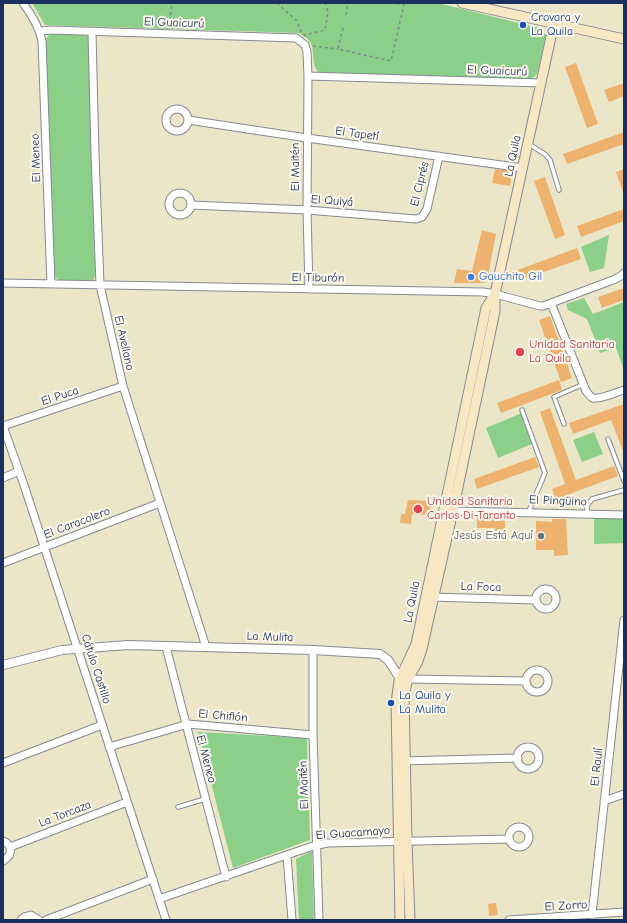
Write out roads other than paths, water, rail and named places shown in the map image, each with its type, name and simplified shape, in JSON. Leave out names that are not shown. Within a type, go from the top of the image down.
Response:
[{"type":"main road","points":[[462,3],[624,39]]},
{"type":"main road","name":"La Quila","points":[[405,678],[420,656],[434,597],[495,311],[496,294],[554,23]]},
{"type":"main road","name":"La Quila","points":[[400,920],[402,841],[401,761],[405,678],[416,644],[424,597],[486,308],[496,294]]},
{"type":"main road","name":"El Pingüino","points":[[442,511],[453,511]]},
{"type":"main road","name":"La Quila","points":[[402,841],[410,920]]},
{"type":"street","points":[[23,3],[35,20],[40,31]]},
{"type":"street","name":"El Guaicurú","points":[[40,31],[52,30],[296,38],[305,45]]},
{"type":"street","name":"El Meneo","points":[[40,31],[43,52],[51,284]]},
{"type":"street","name":"El Avellano","points":[[92,32],[100,285],[123,386],[206,647]]},
{"type":"street","name":"El Maitén","points":[[305,45],[307,52],[308,76],[307,210],[309,289]]},
{"type":"street","name":"El Guaicurú","points":[[308,76],[541,83]]},
{"type":"street","name":"El Tapetí","points":[[188,120],[523,168]]},
{"type":"street","name":"El Ciprés","points":[[422,217],[427,209],[439,156]]},
{"type":"street","name":"El Quiyá","points":[[191,205],[307,210],[416,219],[422,217]]},
{"type":"street","name":"El Tiburón","points":[[3,283],[478,292],[496,294],[540,306],[613,280],[624,273]]},
{"type":"street","points":[[551,303],[586,391],[593,398],[598,399],[624,390]]},
{"type":"street","name":"El Puca","points":[[3,426],[123,386]]},
{"type":"street","name":"Cátulo Castillo","points":[[3,426],[45,547],[166,920]]},
{"type":"street","points":[[3,478],[19,471]]},
{"type":"street","name":"El Caracolero","points":[[3,564],[160,503]]},
{"type":"street","name":"El Pingüino","points":[[453,511],[624,515]]},
{"type":"street","name":"La Foca","points":[[424,597],[536,600]]},
{"type":"street","name":"El Raulí","points":[[592,915],[624,620]]},
{"type":"street","name":"La Mulita","points":[[3,665],[62,650],[128,645],[313,650],[380,654],[388,660],[397,675],[405,678]]},
{"type":"street","name":"El Meneo","points":[[166,647],[226,877]]},
{"type":"street","name":"El Maitén","points":[[313,650],[313,735],[319,920]]},
{"type":"street","points":[[405,678],[526,681]]},
{"type":"street","name":"El Chiflón","points":[[109,747],[186,724],[313,735]]},
{"type":"street","points":[[3,763],[102,725]]},
{"type":"street","points":[[401,761],[518,758]]},
{"type":"street","points":[[604,801],[624,794]]},
{"type":"street","name":"La Torcaza","points":[[10,847],[127,802]]},
{"type":"street","name":"El Guacamayo","points":[[159,899],[317,845],[327,843],[509,839]]},
{"type":"street","points":[[3,841],[10,847],[9,856],[3,861]]},
{"type":"street","points":[[287,856],[292,920]]},
{"type":"street","points":[[46,920],[153,880]]},
{"type":"street","name":"El Zorro","points":[[509,920],[624,912]]},
{"type":"street","points":[[21,920],[24,916],[31,915],[39,920]]},
{"type":"lane","points":[[528,144],[546,154],[550,160],[559,190]]},
{"type":"lane","points":[[564,424],[554,397],[584,384]]},
{"type":"lane","points":[[522,410],[545,473],[528,513]]},
{"type":"lane","points":[[608,439],[624,482]]},
{"type":"lane","points":[[586,514],[587,506],[592,499],[624,490]]},
{"type":"lane","points":[[178,807],[206,798]]},
{"type":"place","name":"Crovara y La Quila","points":[[523,25]]},
{"type":"place","name":"Gauchito Gil","points":[[471,277]]},
{"type":"place","name":"Unidad Sanitaria La Quila","points":[[520,352]]},
{"type":"place","name":"Unidad Sanitaria Carlos Di Taranto","points":[[418,509]]},
{"type":"place","name":"Jesús Está Aquí","points":[[541,536]]},
{"type":"place","name":"La Quila y La Mulita","points":[[391,703]]}]
